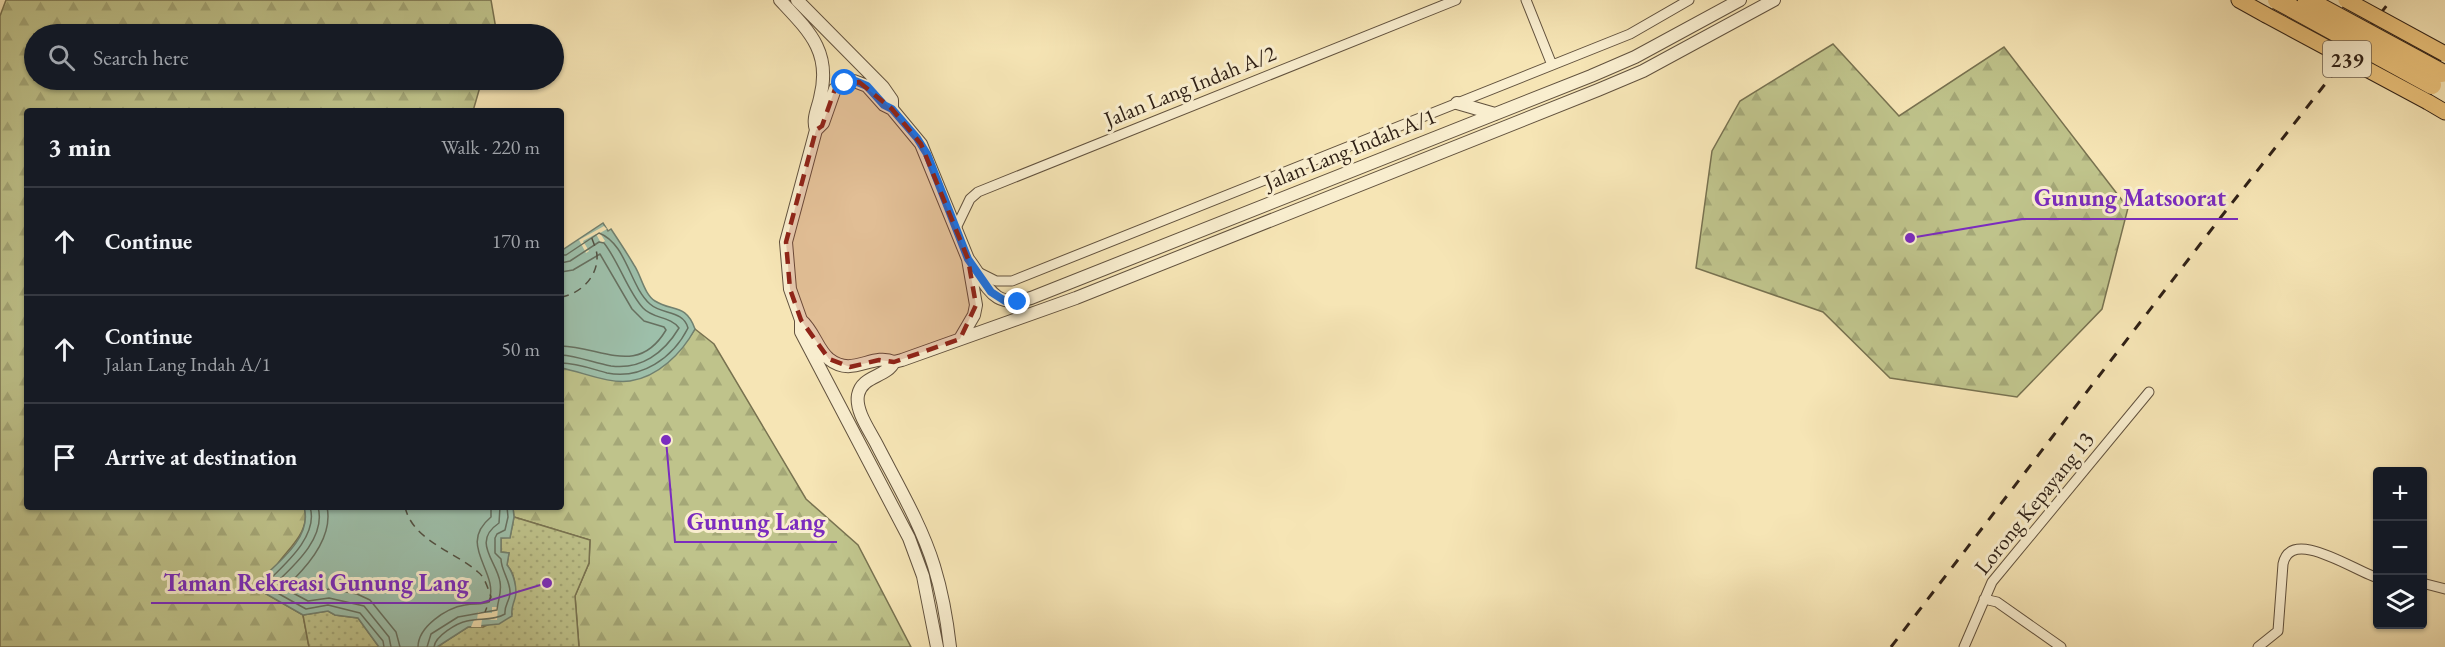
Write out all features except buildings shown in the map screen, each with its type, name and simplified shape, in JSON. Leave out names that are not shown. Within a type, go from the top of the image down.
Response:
[{"type":"highway","points":[[2307,0],[2434,87]]},
{"type":"highway","points":[[2271,7],[2434,87]]},
{"type":"main road","points":[[2239,0],[2271,7]]},
{"type":"main road","points":[[2346,0],[2445,54]]},
{"type":"main road","points":[[2434,87],[2445,112]]},
{"type":"street","points":[[780,0],[805,28],[821,53],[823,83],[814,122],[816,130],[786,242],[790,289],[801,320],[801,332],[909,538],[923,576],[937,647]]},
{"type":"street","points":[[797,0],[883,87],[892,100],[892,109]]},
{"type":"street","name":"Jalan Lang Indah A/2","points":[[956,228],[970,199],[978,192],[1456,0]]},
{"type":"street","points":[[1526,0],[1552,65]]},
{"type":"street","name":"Jalan Lang Indah A/1","points":[[978,272],[996,281],[1012,281],[1630,33],[1689,0]]},
{"type":"street","name":"Jalan Lang Indah A/1","points":[[968,259],[991,292],[1005,301],[1018,302],[1127,261],[1635,57],[1740,0]]},
{"type":"street","points":[[801,320],[809,326],[824,354],[835,363],[850,367],[879,360],[894,362],[1076,298],[1598,90],[1642,71],[1774,0]]},
{"type":"street","points":[[816,130],[823,123],[835,89],[850,81],[863,83],[884,105],[892,109],[921,144],[968,259],[976,305],[974,315],[960,339]]},
{"type":"street","points":[[1457,103],[1495,114]]},
{"type":"street","points":[[894,362],[889,370],[868,380],[863,385],[858,396],[859,410],[930,556],[941,594],[950,647]]},
{"type":"street","name":"Lorong Kepayang 13","points":[[1964,647],[1992,582],[2149,392]]},
{"type":"street","points":[[2258,647],[2278,631],[2283,564],[2287,554],[2294,549],[2302,548],[2322,554],[2373,576]]},
{"type":"street","points":[[2427,585],[2445,589]]},
{"type":"street","points":[[1984,599],[1997,602],[2061,647]]},
{"type":"highlighted area","points":[[859,82],[892,109],[921,144],[968,259],[976,305],[960,339],[894,362],[879,360],[850,367],[829,359],[801,320],[790,289],[786,242],[816,130],[822,126],[835,89]]},
{"type":"green space","points":[[6,0],[491,0],[495,24],[24,24],[24,90],[479,90],[474,108],[24,108],[24,510],[304,510],[305,523],[299,537],[279,562],[261,591],[303,615],[309,647],[0,647],[0,16]]},
{"type":"green space","points":[[1833,44],[1899,116],[2004,47],[2128,208],[2102,309],[2017,397],[1890,378],[1823,312],[1696,268],[1712,151],[1740,101]]},
{"type":"green space","points":[[695,329],[714,344],[806,499],[858,545],[911,647],[579,647],[575,596],[589,563],[590,540],[514,517],[513,510],[564,510],[564,368],[581,371],[691,335]]},
{"type":"green space","points":[[514,517],[590,540],[589,563],[575,596],[579,647],[437,647],[468,627],[483,627],[512,614],[510,608],[515,592],[514,581],[507,565],[509,553],[501,552],[501,538],[510,537]]},
{"type":"green space","points":[[328,611],[335,615],[358,618],[379,647],[309,647],[303,615]]},
{"type":"water","points":[[603,223],[608,231],[611,229],[623,247],[651,298],[687,315],[695,329],[690,338],[668,362],[640,379],[622,381],[604,379],[564,369],[564,249]]},
{"type":"water","points":[[304,510],[513,510],[510,538],[501,538],[501,552],[509,553],[507,565],[515,585],[516,594],[512,616],[499,624],[468,627],[437,647],[379,647],[358,618],[335,615],[328,611],[303,615],[261,591],[258,585],[260,580],[293,548],[304,528]]},
{"type":"pier","points":[[604,226],[607,229],[600,233],[605,241],[601,243],[596,234],[583,241],[589,251],[586,253],[579,240]]},
{"type":"pier","points":[[492,607],[498,607],[497,620],[482,619],[481,627],[471,627],[474,620],[477,620],[478,612],[492,613]]},
{"type":"ferry route","points":[[564,296],[581,288],[594,271],[597,254],[591,236]]},
{"type":"ferry route","points":[[406,510],[416,529],[425,537],[483,577],[491,597],[485,612]]},
{"type":"railway","points":[[1891,647],[2221,217],[2391,0]]},
{"type":"place","name":"Gunung Matsoorat","points":[[1910,238]]},
{"type":"place","name":"Gunung Lang","points":[[666,440]]},
{"type":"place","name":"Taman Rekreasi Gunung Lang","points":[[547,583]]},
{"type":"route","points":[[845,83],[855,81],[867,86],[884,105],[892,109],[917,138],[927,154],[968,259],[986,288],[1000,299],[1018,302]]}]
